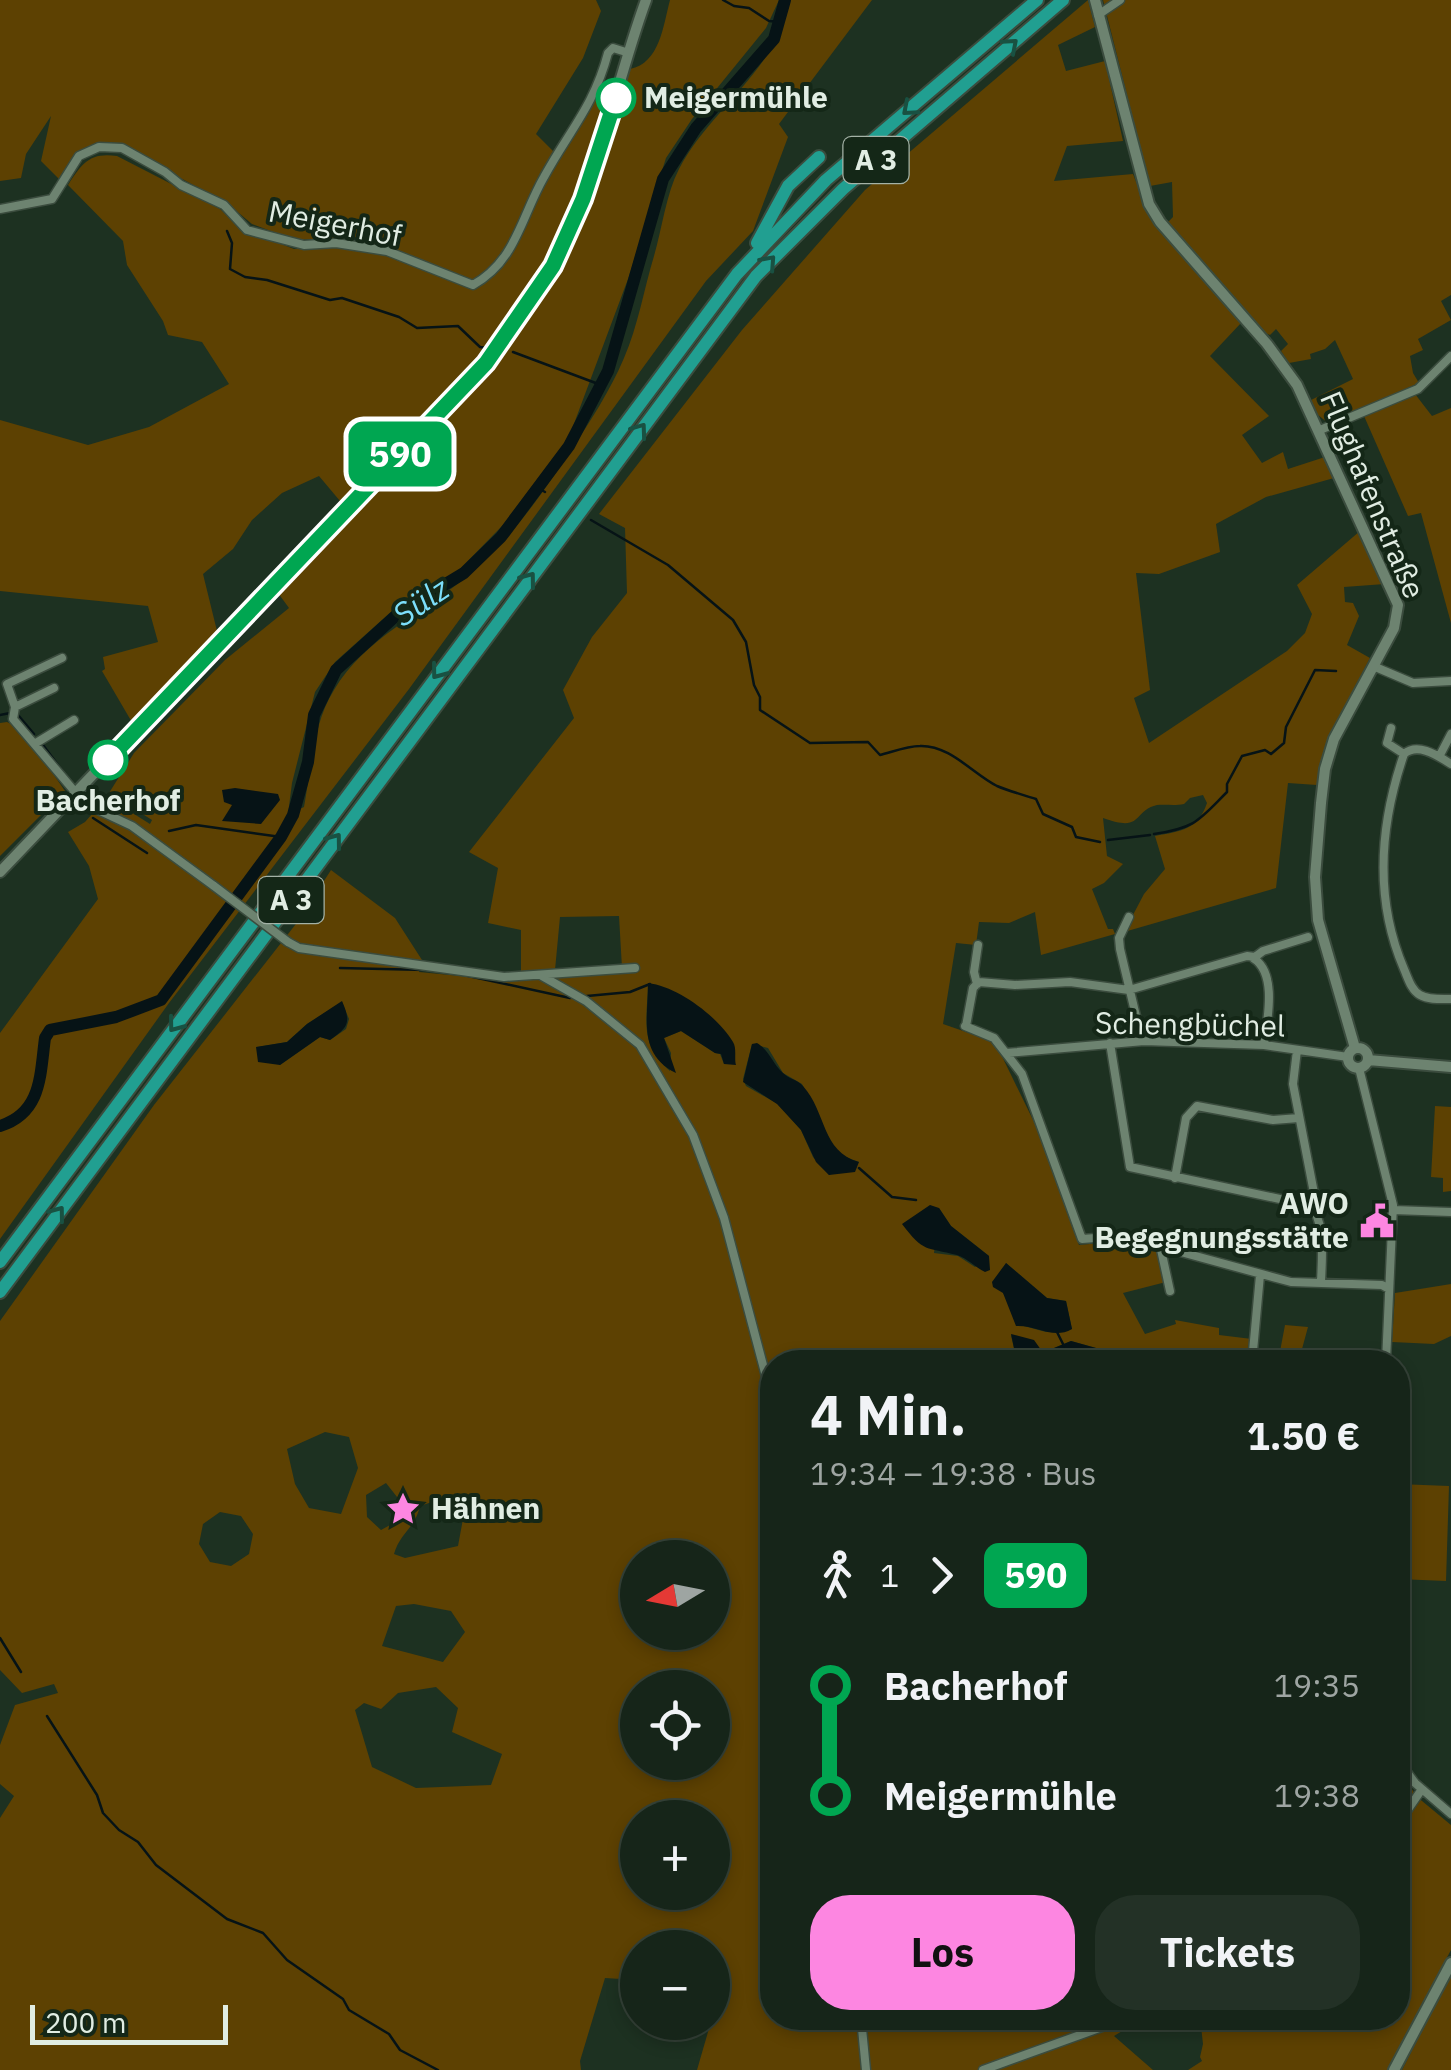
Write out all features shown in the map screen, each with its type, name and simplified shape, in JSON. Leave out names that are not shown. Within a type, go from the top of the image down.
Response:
[{"type":"highway","name":"A 3","points":[[0,1262],[737,274],[826,180],[1036,0]]},
{"type":"highway","name":"A 3","points":[[0,1292],[756,276],[831,199],[1063,0]]},
{"type":"highway","points":[[737,274],[788,186],[819,156]]},
{"type":"main road","points":[[0,872],[486,363],[542,286],[564,243],[598,155],[646,0]]},
{"type":"main road","name":"Flughafenstraße","points":[[1095,0],[1142,188],[1153,212],[1284,366],[1320,430],[1398,605],[1394,628],[1342,722],[1328,756],[1316,877],[1322,934],[1351,1053]]},
{"type":"main road","points":[[1364,1064],[1363,1049],[1351,1053],[1350,1064],[1451,1067]]},
{"type":"main road","points":[[1394,2070],[1451,1963]]},
{"type":"street","points":[[1098,16],[1120,0]]},
{"type":"street","name":"Meigerhof","points":[[0,209],[52,200],[79,156],[99,147],[122,148],[232,210],[247,230],[304,245],[336,243],[387,251],[473,285],[490,276],[506,257],[536,190],[593,100],[608,53],[613,48],[629,53]]},
{"type":"street","points":[[1320,430],[1418,389],[1451,356]]},
{"type":"street","points":[[62,658],[6,684],[15,707],[14,719],[76,793],[100,812],[132,826],[288,942],[300,948],[504,977],[634,968]]},
{"type":"street","points":[[1373,666],[1413,683],[1451,682]]},
{"type":"street","points":[[15,707],[54,688]]},
{"type":"street","points":[[0,720],[14,719]]},
{"type":"street","points":[[36,742],[74,720]]},
{"type":"street","points":[[1391,728],[1387,743],[1404,754]]},
{"type":"street","points":[[1440,755],[1451,734]]},
{"type":"street","points":[[1451,764],[1440,755],[1414,748],[1404,754],[1389,801],[1383,848],[1388,915],[1400,960],[1416,993],[1451,999]]},
{"type":"street","points":[[1129,917],[1119,938],[1142,1042]]},
{"type":"street","points":[[1252,958],[1308,938]]},
{"type":"street","points":[[978,945],[974,972],[977,984],[965,1026],[987,1033],[1022,1074],[1082,1239],[1120,1236],[1291,1282],[1382,1284],[1390,1289]]},
{"type":"street","points":[[977,984],[1070,982],[1129,990],[1247,956],[1262,965],[1267,990],[1264,1046]]},
{"type":"street","points":[[542,976],[586,1001],[640,1045],[693,1135],[724,1218],[760,1353]]},
{"type":"street","name":"Schengbüchel","points":[[1006,1053],[1142,1042],[1351,1053]]},
{"type":"street","points":[[1110,1043],[1130,1168],[1294,1202],[1313,1200]]},
{"type":"street","points":[[1297,1050],[1293,1084],[1322,1242],[1321,1282]]},
{"type":"street","points":[[1022,1074],[1032,1052]]},
{"type":"street","points":[[1364,1064],[1393,1210],[1387,1350]]},
{"type":"street","points":[[1174,1178],[1186,1118],[1197,1106],[1273,1120],[1299,1118]]},
{"type":"street","points":[[1393,1210],[1451,1212]]},
{"type":"street","points":[[1160,1246],[1170,1291]]},
{"type":"street","points":[[1253,1350],[1260,1275]]},
{"type":"street","points":[[1410,1774],[1451,1814]]},
{"type":"street","points":[[1410,1806],[1422,1789]]},
{"type":"street","points":[[862,2030],[866,2070]]},
{"type":"street","points":[[983,2070],[1094,2030]]},
{"type":"shaded area","points":[[0,0],[596,0],[601,11],[583,58],[536,134],[554,152],[598,84],[607,100],[577,192],[524,303],[464,380],[349,502],[340,501],[319,476],[282,493],[252,520],[233,549],[203,574],[217,631],[133,724],[102,671],[103,657],[158,642],[148,606],[0,591],[0,420],[88,445],[149,427],[229,384],[202,342],[168,335],[127,265],[123,241],[68,185],[93,158],[117,156],[220,209],[242,229],[294,249],[356,250],[359,237],[295,240],[252,224],[228,204],[122,146],[76,155],[61,181],[41,161],[51,116],[26,154],[21,178],[0,181]]},
{"type":"shaded area","points":[[670,0],[779,0],[766,28],[692,119],[666,158],[628,279],[569,437],[503,525],[458,571],[402,602],[335,662],[315,692],[288,814],[304,807],[321,717],[347,672],[377,641],[465,578],[495,550],[536,501],[593,417],[629,346],[667,200],[679,169],[772,47],[790,0],[872,0],[779,124],[788,137],[753,231],[706,281],[409,689],[169,1003],[0,1239],[0,1033],[98,899],[89,866],[68,832],[85,822],[107,797],[150,824],[152,820],[109,793],[134,753],[225,660],[289,608],[278,593],[473,388],[536,305],[587,203],[630,69],[654,51]]},
{"type":"shaded area","points":[[1088,0],[1095,27],[1058,45],[1066,71],[1105,61],[1123,141],[1067,146],[1054,181],[1133,174],[1151,220],[1241,323],[1210,356],[1269,416],[1242,435],[1262,463],[1283,452],[1288,469],[1325,457],[1334,478],[1266,497],[1216,524],[1220,552],[1159,574],[1136,573],[1150,690],[1134,698],[1149,743],[1287,651],[1305,633],[1312,614],[1297,585],[1360,531],[1373,566],[1385,584],[1344,587],[1345,602],[1353,603],[1359,616],[1347,645],[1370,658],[1327,740],[1317,785],[1288,783],[1276,888],[1124,932],[1144,894],[1165,869],[1155,836],[1181,830],[1199,819],[1207,803],[1203,795],[1184,804],[1149,808],[1132,822],[1103,818],[1107,856],[1123,864],[1092,889],[1108,929],[1115,934],[1041,955],[1035,912],[1009,923],[979,922],[976,945],[956,943],[943,1024],[995,1042],[1035,1124],[1040,1126],[1079,1245],[1120,1241],[1157,1247],[1166,1282],[1123,1293],[1145,1334],[1176,1324],[1175,1320],[1219,1328],[1219,1335],[1252,1339],[1251,1350],[1100,1350],[1071,1341],[1055,1350],[1037,1350],[1011,1335],[1014,1350],[760,1350],[760,2030],[1124,2030],[1114,2036],[1153,2070],[697,2070],[706,2040],[730,2040],[730,1930],[620,1930],[620,1979],[605,1978],[580,2061],[581,2070],[0,2070],[0,1818],[14,1796],[0,1784],[0,1745],[15,1705],[58,1693],[54,1684],[22,1693],[0,1670],[0,1321],[154,1105],[299,920],[331,870],[395,918],[422,960],[419,972],[512,981],[612,974],[622,968],[619,916],[560,917],[555,970],[521,974],[521,930],[488,923],[498,868],[469,852],[574,718],[563,690],[592,637],[627,593],[625,528],[599,514],[742,330],[865,190]],"holes":[[[648,984],[720,1027],[735,1049],[734,1064],[724,1064],[720,1054],[681,1031],[664,1038],[671,1053],[670,1071],[649,1041]],[[342,1002],[349,1019],[346,1029],[330,1040],[320,1037],[280,1065],[257,1047],[287,1042]],[[752,1044],[768,1048],[783,1073],[802,1084],[840,1155],[859,1162],[829,1175],[813,1157],[801,1130],[778,1104],[746,1086],[743,1079]],[[939,1208],[951,1226],[989,1256],[975,1267],[958,1256],[934,1253]],[[1006,1263],[1047,1298],[1066,1301],[1072,1329],[1046,1332],[1024,1326],[1003,1293]],[[325,1432],[349,1437],[358,1468],[341,1514],[309,1508],[295,1484],[287,1449]],[[386,1483],[401,1502],[401,1519],[381,1530],[367,1517],[366,1495]],[[450,1496],[465,1508],[458,1546],[405,1558],[394,1554],[420,1506]],[[220,1512],[241,1516],[253,1534],[249,1554],[231,1566],[210,1562],[199,1544],[203,1524]],[[414,1604],[451,1611],[465,1632],[443,1662],[382,1646],[396,1606]],[[436,1687],[458,1708],[452,1732],[502,1754],[491,1785],[416,1788],[372,1767],[355,1710],[364,1703],[381,1709],[398,1693]]]},
{"type":"shaded area","points":[[1103,0],[1451,0],[1451,295],[1441,301],[1451,320],[1418,339],[1423,350],[1410,356],[1419,383],[1328,423],[1318,415],[1311,400],[1353,379],[1335,340],[1310,354],[1311,359],[1289,363],[1281,351],[1288,344],[1276,329],[1270,335],[1265,333],[1167,223],[1173,217],[1172,182],[1150,186]]},
{"type":"shaded area","points":[[1415,394],[1432,416],[1451,408],[1451,623],[1421,513],[1408,516],[1364,416]]},
{"type":"shaded area","points":[[0,723],[23,730],[65,791],[0,856]]},
{"type":"shaded area","points":[[222,790],[278,794],[280,800],[261,824],[222,821],[232,805],[224,802]]},
{"type":"shaded area","points":[[648,983],[672,990],[708,1013],[733,1042],[736,1065],[724,1064],[721,1054],[681,1031],[664,1038],[676,1073],[664,1065],[650,1046]]},
{"type":"shaded area","points":[[342,1001],[346,1024],[330,1040],[320,1037],[280,1065],[258,1062],[256,1047],[287,1042]]},
{"type":"shaded area","points":[[757,1043],[783,1073],[803,1086],[831,1140],[847,1157],[859,1162],[855,1172],[829,1175],[816,1162],[801,1130],[777,1104],[743,1082],[752,1044]]},
{"type":"shaded area","points":[[1435,1106],[1451,1107],[1451,1191],[1443,1192],[1443,1178],[1431,1177]]},
{"type":"shaded area","points":[[930,1205],[939,1208],[951,1226],[989,1256],[990,1270],[985,1272],[961,1256],[926,1247],[916,1240],[902,1224]]},
{"type":"shaded area","points":[[1006,1263],[1047,1298],[1066,1301],[1072,1329],[1051,1333],[1016,1326],[1003,1293],[992,1282]]},
{"type":"shaded area","points":[[1451,1284],[1451,1336],[1434,1344],[1392,1342],[1395,1293]]},
{"type":"shaded area","points":[[1285,1325],[1308,1327],[1302,1350],[1280,1350]]},
{"type":"shaded area","points":[[1011,1334],[1034,1340],[1041,1350],[1014,1350]]},
{"type":"shaded area","points":[[1071,1341],[1100,1350],[1055,1350]]},
{"type":"shaded area","points":[[1410,1484],[1449,1486],[1446,1581],[1410,1580]]},
{"type":"shaded area","points":[[1410,1786],[1416,1796],[1451,1825],[1451,1950],[1410,2027]]},
{"type":"shaded area","points":[[1451,1974],[1451,2070],[1402,2070]]},
{"type":"shaded area","points":[[1201,2030],[1408,2030],[1387,2070],[1188,2070],[1202,2061]]},
{"type":"waterway","points":[[723,0],[749,8],[769,21],[780,22]]},
{"type":"waterway","name":"Sülz","points":[[0,1126],[14,1120],[31,1102],[50,1030],[116,1017],[161,1000],[281,837],[293,815],[308,762],[314,715],[336,670],[401,611],[464,573],[501,537],[569,446],[608,371],[663,179],[696,128],[774,39],[785,0]]},
{"type":"waterway","points":[[227,231],[232,243],[230,269],[245,277],[330,300],[342,298],[399,317],[417,328],[458,326],[480,347],[487,348]]},
{"type":"waterway","points":[[513,352],[601,385]]},
{"type":"waterway","points":[[538,488],[545,492]]},
{"type":"waterway","points":[[591,520],[668,565],[733,620],[746,642],[760,710],[810,743],[868,742],[880,755],[915,746],[941,750],[997,786],[1036,799],[1043,814],[1072,827],[1076,837],[1100,842]]},
{"type":"waterway","points":[[1154,834],[1179,829],[1203,816],[1227,792],[1227,784],[1242,756],[1265,750],[1271,754],[1284,743],[1286,727],[1315,670],[1336,671]]},
{"type":"waterway","points":[[0,715],[10,713]]},
{"type":"waterway","points":[[18,715],[34,734]]},
{"type":"waterway","points":[[43,745],[69,780]]},
{"type":"waterway","points":[[93,818],[147,853]]},
{"type":"waterway","points":[[169,831],[196,825],[281,837]]},
{"type":"waterway","points":[[1108,840],[1150,835]]},
{"type":"waterway","points":[[340,968],[426,970]]},
{"type":"waterway","points":[[459,974],[570,998]]},
{"type":"waterway","points":[[587,996],[630,992],[650,984]]},
{"type":"waterway","points":[[859,1168],[892,1197],[916,1200]]},
{"type":"waterway","points":[[1057,1332],[1064,1346]]},
{"type":"waterway","points":[[0,1638],[21,1672]]},
{"type":"waterway","points":[[47,1716],[97,1795],[103,1813],[138,1842],[156,1865],[227,1919],[263,1933],[287,1960],[343,1999],[349,2010],[389,2034],[400,2050],[438,2070]]},
{"type":"bus line","name":"590","points":[[108,760],[486,363],[553,266],[583,199],[616,98]]},
{"type":"place","name":"Meigermühle","points":[[616,98]]},
{"type":"place","name":"Bacherhof","points":[[108,760]]},
{"type":"place","name":"AWO Begegnungsstätte","points":[[1377,1221]]},
{"type":"place","name":"Hähnen","points":[[403,1509]]}]
